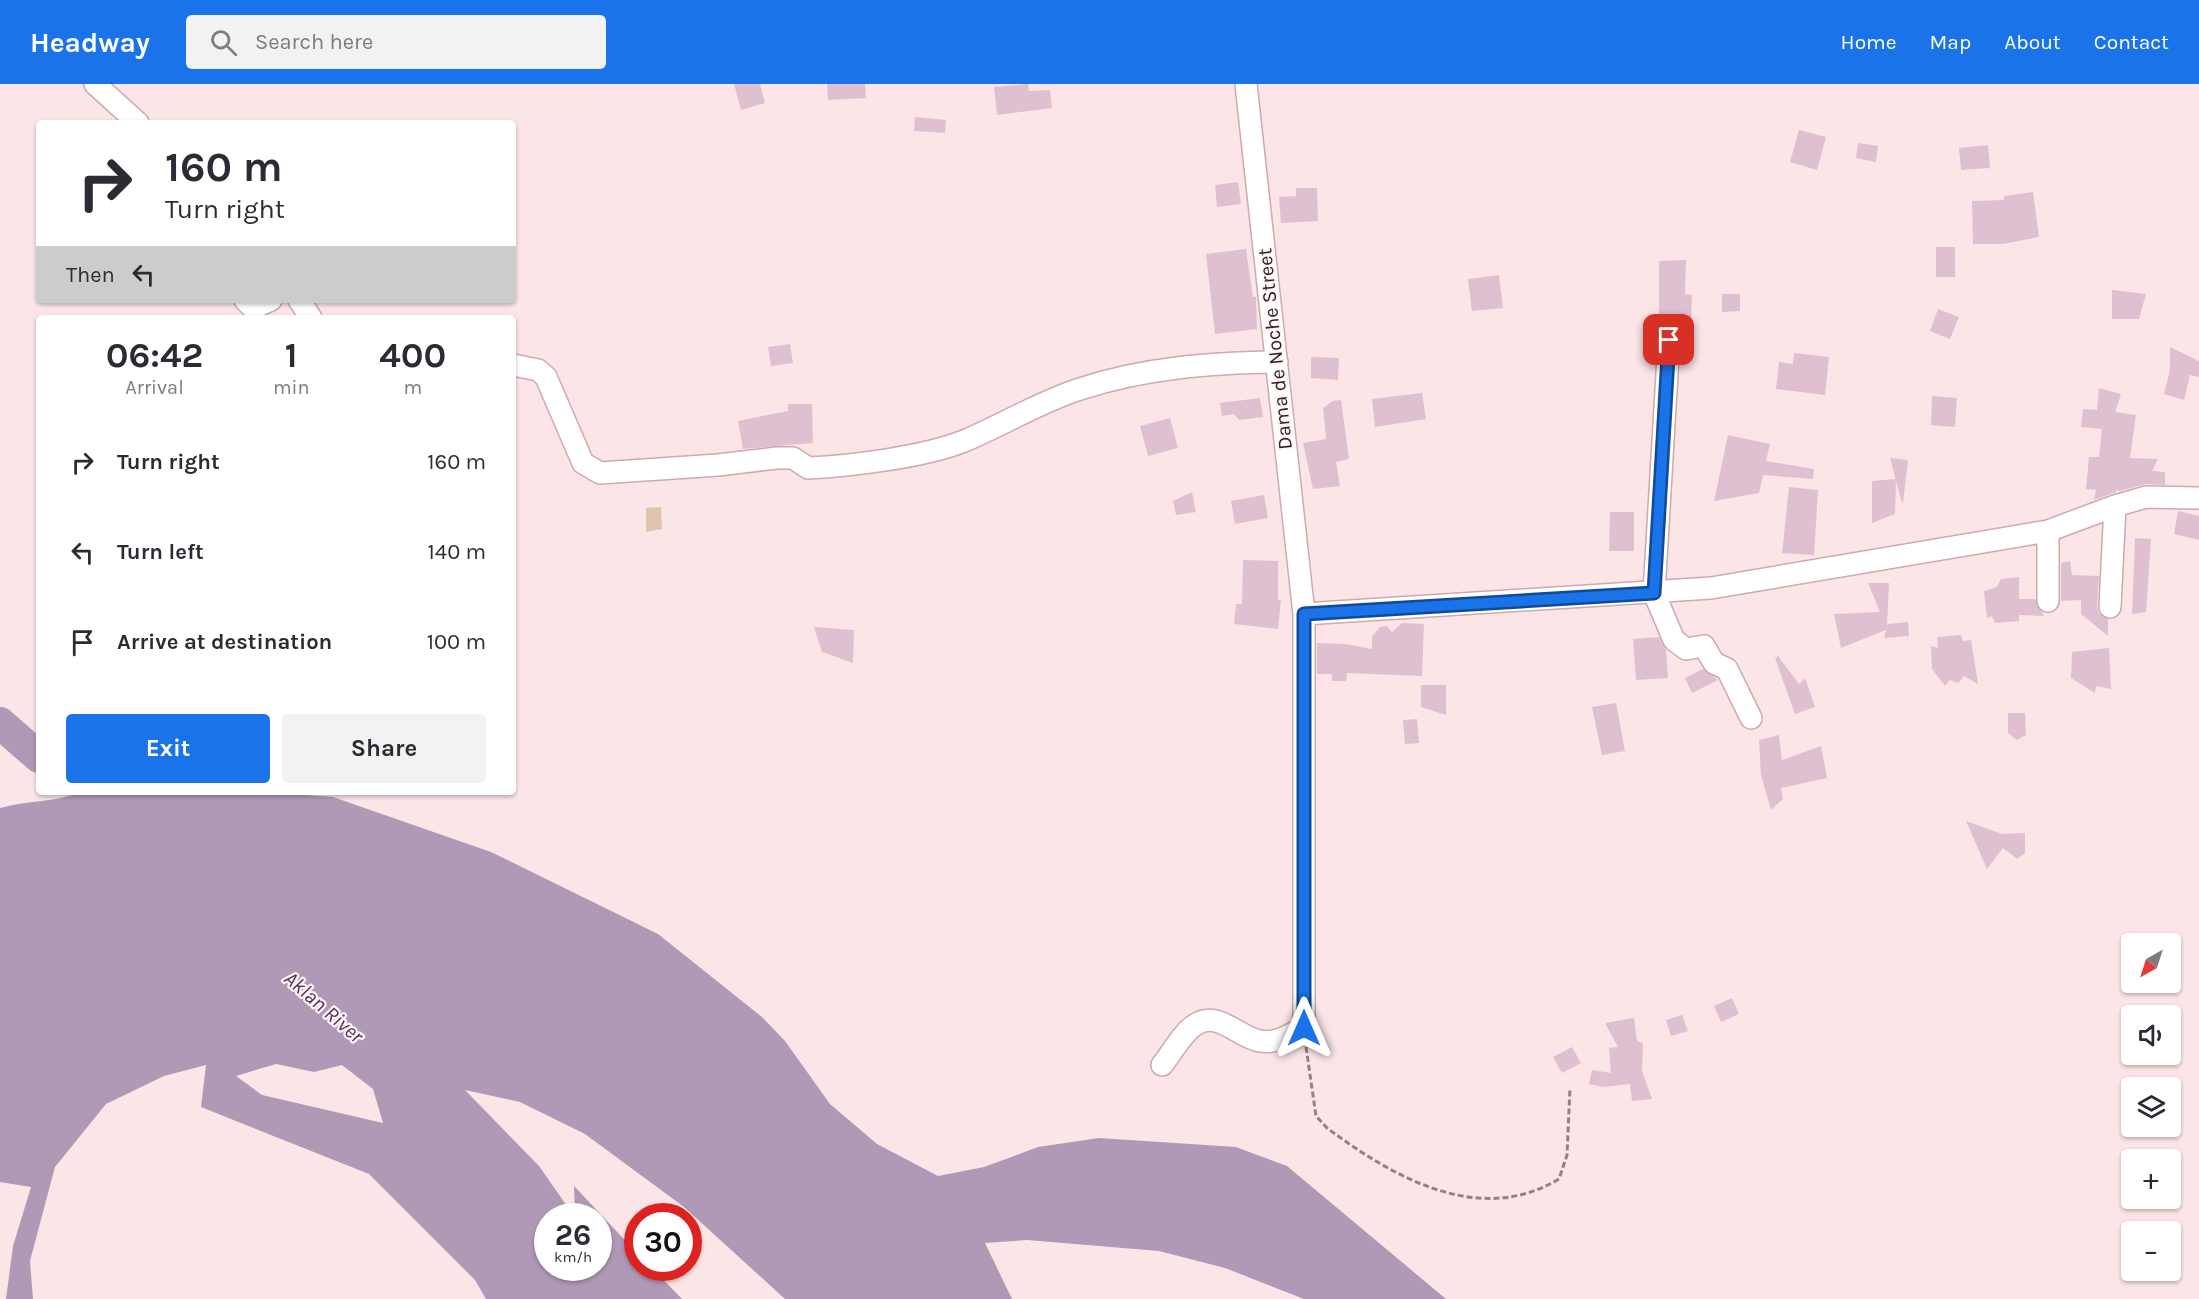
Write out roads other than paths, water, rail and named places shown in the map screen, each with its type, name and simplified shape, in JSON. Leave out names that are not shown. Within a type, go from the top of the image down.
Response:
[{"type":"street","points":[[95,84],[135,120]]},
{"type":"street","name":"Dama de Noche Street","points":[[1162,1065],[1194,1025],[1205,1020],[1224,1023],[1262,1042],[1283,1040],[1304,1028],[1304,614],[1246,84]]},
{"type":"street","points":[[248,303],[253,308],[264,303]]},
{"type":"street","points":[[1669,340],[1654,593],[1674,640],[1686,649],[1705,646],[1712,661],[1729,671],[1751,718]]},
{"type":"street","points":[[516,366],[538,370],[546,377],[583,463],[600,472],[718,465],[777,458],[793,458],[807,468],[814,468],[930,452],[964,441],[1071,392],[1147,370],[1216,363],[1277,362]]},
{"type":"street","points":[[1304,614],[1711,588],[2048,531],[2146,497],[2199,498]]},
{"type":"street","points":[[2110,607],[2115,506]]},
{"type":"street","points":[[2048,531],[2048,601]]},
{"type":"water","points":[[74,795],[333,797],[491,852],[658,934],[762,1017],[785,1041],[830,1104],[877,1144],[938,1176],[984,1167],[1038,1147],[1099,1138],[1236,1147],[1287,1166],[1446,1299],[1304,1299],[1225,1268],[1159,1251],[1027,1240],[985,1243],[1012,1299],[785,1299],[702,1223],[702,1203],[679,1203],[585,1134],[520,1102],[465,1090],[539,1166],[565,1203],[534,1203],[534,1281],[612,1281],[612,1226],[624,1239],[624,1281],[665,1281],[682,1299],[486,1299],[475,1280],[369,1174],[201,1107],[206,1065],[164,1076],[106,1104],[55,1167],[30,1261],[33,1299],[6,1299],[13,1246],[31,1187],[0,1182],[0,808]],"holes":[[[276,1064],[314,1072],[342,1065],[373,1089],[383,1123],[262,1095],[236,1076]]]},
{"type":"water","points":[[574,1186],[590,1203],[575,1203]]},
{"type":"waterway","name":"Aklan River","points":[[0,723],[36,754]]}]
